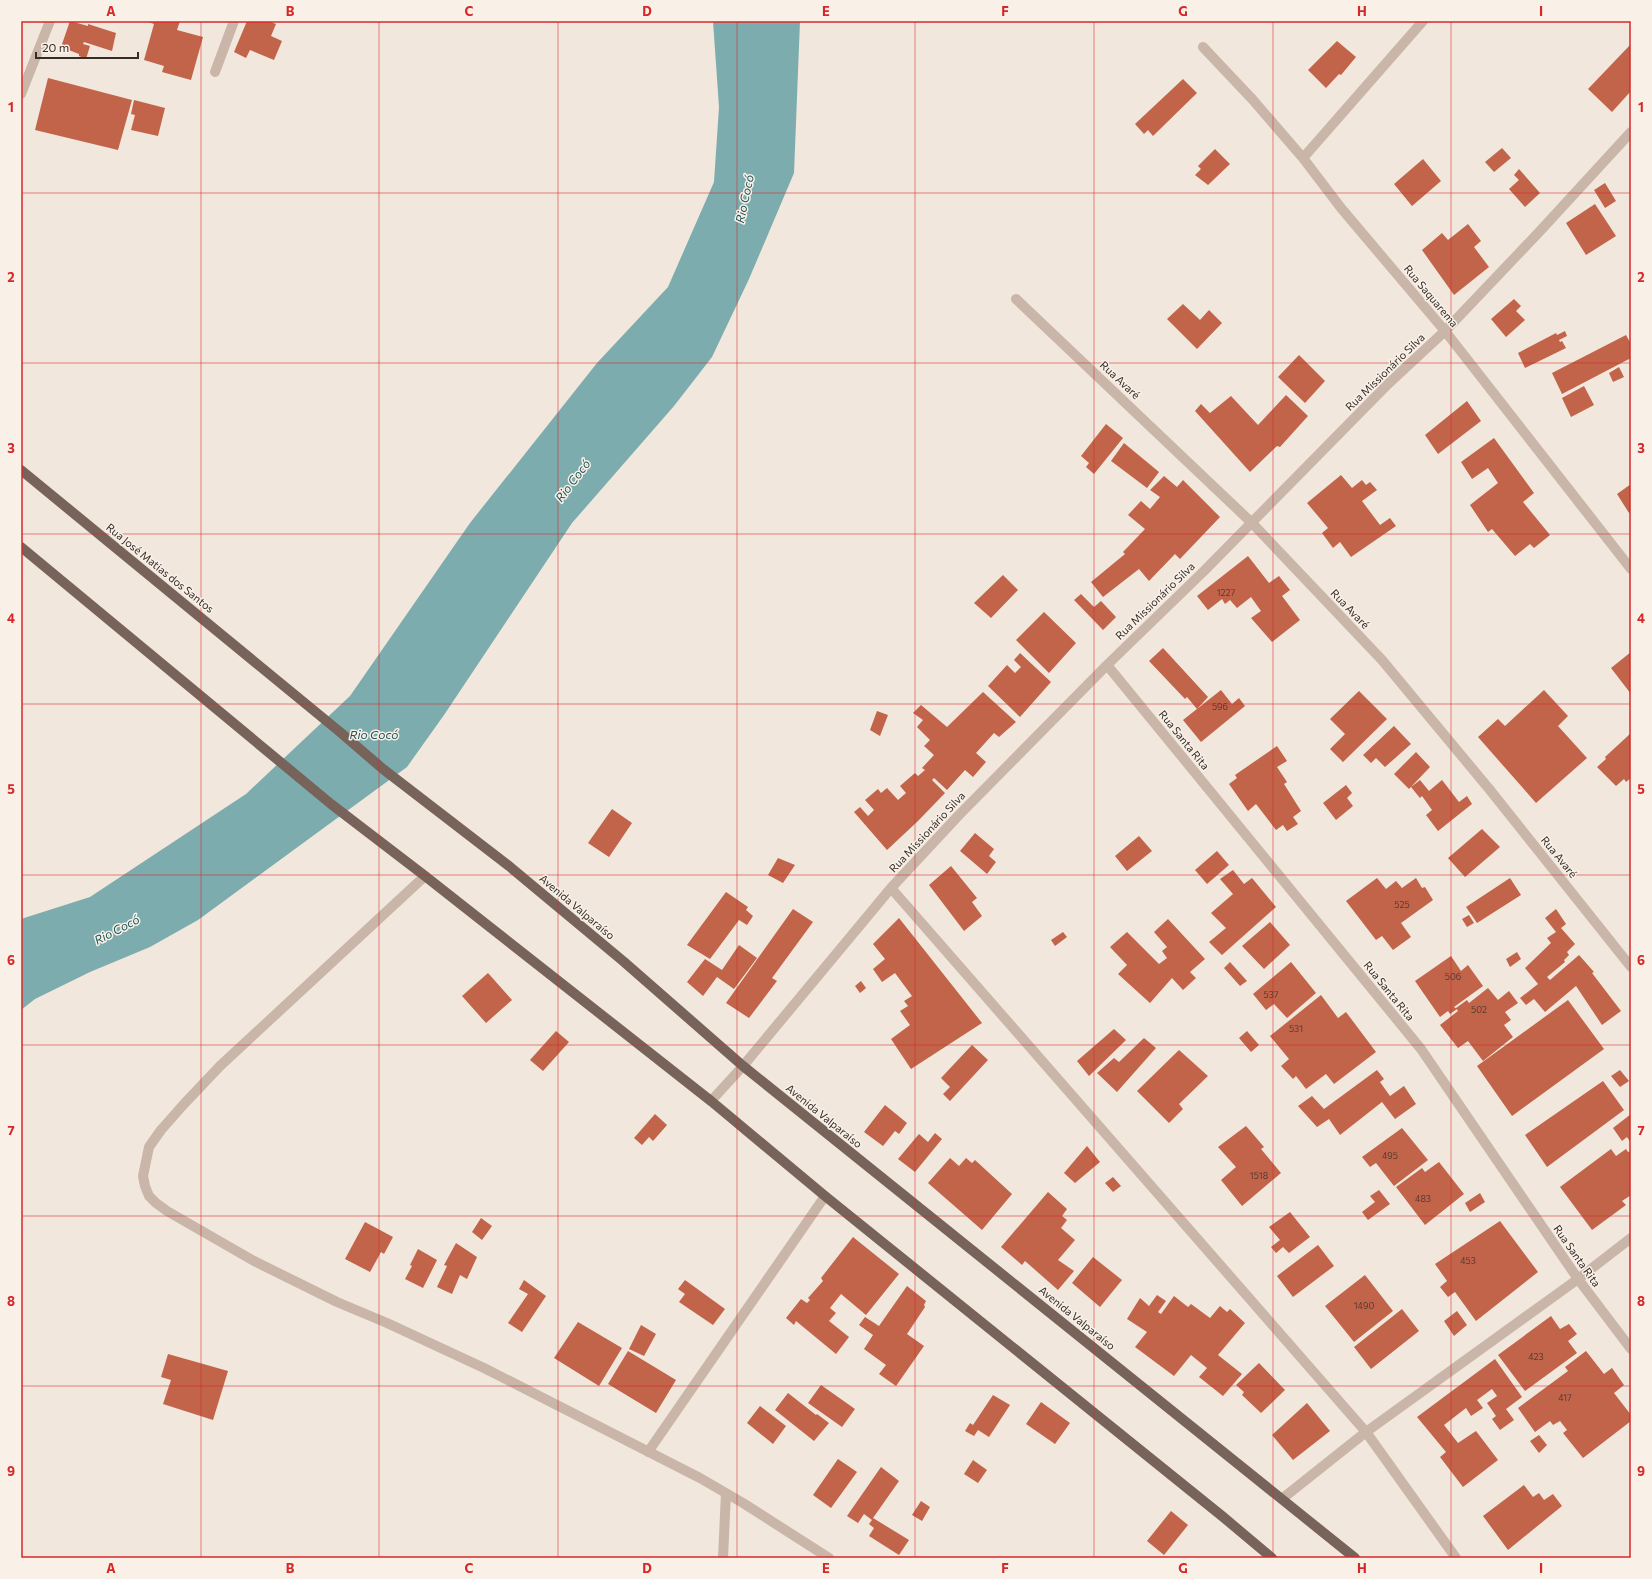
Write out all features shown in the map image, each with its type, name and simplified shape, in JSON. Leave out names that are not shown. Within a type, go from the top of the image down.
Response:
[{"type":"main road","name":"Rua José Matias dos Santos","points":[[21,470],[284,686]]},
{"type":"main road","points":[[21,547],[331,804],[711,1101],[825,1196],[1272,1558]]},
{"type":"main road","name":"Avenida Valparaíso","points":[[284,686],[383,769],[509,866],[623,961],[743,1066],[1356,1558]]},
{"type":"street","points":[[21,94],[50,21]]},
{"type":"street","points":[[215,72],[234,21]]},
{"type":"street","points":[[1303,158],[1423,21]]},
{"type":"street","name":"Rua Saquarema","points":[[1203,47],[1254,100],[1303,158],[1341,208],[1445,331],[1631,569]]},
{"type":"street","name":"Rua Missionário Silva","points":[[711,1101],[743,1066],[891,888],[958,816],[1107,665],[1252,523],[1388,384],[1445,331],[1542,230],[1631,132]]},
{"type":"street","name":"Rua Avaré","points":[[1016,299],[1252,523],[1382,660],[1490,790],[1631,967]]},
{"type":"street","name":"Rua Santa Rita","points":[[1107,665],[1421,1049],[1578,1279],[1631,1349]]},
{"type":"street","points":[[425,876],[220,1066],[184,1104],[149,1147],[143,1176],[149,1196],[156,1203],[211,1237],[254,1261],[337,1302],[387,1323],[484,1368],[700,1478],[829,1558]]},
{"type":"street","points":[[891,888],[1366,1432],[1456,1558]]},
{"type":"street","points":[[648,1452],[825,1196]]},
{"type":"street","points":[[1283,1498],[1366,1432],[1578,1279],[1631,1238]]},
{"type":"street","points":[[723,1558],[726,1493]]},
{"type":"water","name":"Rio Cocó","points":[[713,21],[800,21],[794,173],[749,279],[712,357],[674,406],[572,523],[444,715],[407,767],[198,920],[150,947],[90,972],[35,999],[21,1010],[21,919],[90,897],[246,794],[350,696],[470,523],[597,363],[668,287],[714,182],[719,107]]},
{"type":"building","points":[[70,21],[88,26],[88,24],[116,33],[112,51],[84,42],[83,44],[90,46],[86,59],[79,56],[79,54],[61,47]]},
{"type":"building","points":[[146,21],[180,21],[177,30],[203,37],[191,80],[162,72],[164,66],[144,60],[154,24]]},
{"type":"building","points":[[247,21],[268,21],[276,24],[271,36],[282,41],[274,60],[250,50],[246,58],[234,52]]},
{"type":"building","points":[[1337,41],[1356,57],[1341,75],[1339,74],[1326,88],[1308,70]]},
{"type":"building","points":[[1631,44],[1631,91],[1612,112],[1588,89]]},
{"type":"building","points":[[48,78],[132,100],[118,150],[35,130]]},
{"type":"building","points":[[1183,79],[1197,93],[1153,136],[1148,130],[1144,134],[1135,124]]},
{"type":"building","points":[[134,100],[165,108],[158,136],[131,130],[135,115],[131,114]]},
{"type":"building","points":[[1502,148],[1511,158],[1494,172],[1485,162]]},
{"type":"building","points":[[1215,149],[1230,164],[1208,185],[1195,175],[1201,169],[1198,166]]},
{"type":"building","points":[[1423,159],[1441,181],[1412,206],[1394,184]]},
{"type":"building","points":[[1519,169],[1540,193],[1525,207],[1509,189],[1519,180],[1514,175]]},
{"type":"building","points":[[1605,183],[1616,201],[1605,208],[1594,190]]},
{"type":"building","points":[[1595,204],[1616,236],[1586,255],[1566,223]]},
{"type":"building","points":[[1468,224],[1481,241],[1474,247],[1489,267],[1454,295],[1422,250],[1442,233],[1448,240]]},
{"type":"building","points":[[1514,299],[1521,306],[1516,311],[1525,320],[1506,337],[1491,319]]},
{"type":"building","points":[[1183,304],[1200,320],[1209,310],[1222,323],[1197,349],[1167,319]]},
{"type":"building","points":[[1565,331],[1567,336],[1559,340],[1560,342],[1562,341],[1566,348],[1525,368],[1518,353],[1556,333],[1557,335]]},
{"type":"building","points":[[1626,335],[1631,344],[1631,358],[1562,394],[1552,373]]},
{"type":"building","points":[[1299,355],[1325,381],[1305,403],[1278,377]]},
{"type":"building","points":[[1619,367],[1624,377],[1613,382],[1609,373]]},
{"type":"building","points":[[1584,386],[1594,405],[1571,417],[1562,398]]},
{"type":"building","points":[[1286,395],[1308,416],[1280,447],[1277,446],[1250,472],[1195,411],[1201,404],[1210,413],[1231,396],[1258,425]]},
{"type":"building","points":[[1467,401],[1481,421],[1438,454],[1425,435]]},
{"type":"building","points":[[1106,424],[1123,438],[1094,474],[1086,467],[1089,463],[1081,456]]},
{"type":"building","points":[[1494,438],[1534,493],[1523,502],[1550,535],[1534,548],[1530,544],[1515,556],[1492,529],[1488,532],[1470,505],[1498,483],[1488,468],[1472,479],[1461,462]]},
{"type":"building","points":[[1124,443],[1159,472],[1147,488],[1111,461]]},
{"type":"building","points":[[1341,475],[1352,488],[1362,480],[1366,485],[1370,482],[1377,490],[1362,501],[1380,525],[1390,518],[1396,526],[1351,557],[1340,542],[1333,548],[1322,533],[1328,528],[1307,503]]},
{"type":"building","points":[[1164,476],[1177,487],[1183,480],[1220,517],[1180,559],[1175,554],[1149,581],[1139,569],[1103,597],[1091,582],[1125,554],[1123,552],[1145,529],[1128,515],[1141,501],[1150,509],[1160,497],[1150,490]]},
{"type":"building","points":[[1631,484],[1631,511],[1629,513],[1617,494]]},
{"type":"building","points":[[1248,556],[1269,583],[1279,576],[1290,590],[1282,596],[1300,620],[1272,642],[1251,618],[1261,611],[1251,597],[1237,608],[1230,600],[1225,604],[1222,599],[1208,610],[1197,596]]},
{"type":"building","points":[[1003,575],[1018,590],[991,618],[974,603]]},
{"type":"building","points":[[1081,594],[1094,607],[1101,601],[1116,617],[1103,630],[1074,600]]},
{"type":"building","points":[[1044,612],[1076,643],[1049,673],[1016,640]]},
{"type":"building","points":[[1163,648],[1208,697],[1197,709],[1187,697],[1185,699],[1149,661]]},
{"type":"building","points":[[1631,652],[1631,694],[1611,668]]},
{"type":"building","points":[[1020,653],[1051,682],[1020,717],[988,686],[1007,665],[1015,673],[1021,667],[1014,660]]},
{"type":"building","points":[[1221,690],[1232,704],[1239,698],[1245,706],[1201,742],[1183,720]]},
{"type":"building","points":[[1544,690],[1568,716],[1558,726],[1587,758],[1536,803],[1478,737],[1498,719],[1505,726]]},
{"type":"building","points":[[1359,691],[1387,719],[1343,762],[1330,749],[1345,734],[1330,719]]},
{"type":"building","points":[[983,692],[1016,722],[999,737],[994,733],[976,753],[986,762],[973,777],[965,770],[947,790],[934,778],[932,780],[945,793],[887,850],[854,812],[860,807],[868,816],[874,810],[865,800],[878,789],[881,793],[887,788],[898,800],[906,793],[900,786],[915,773],[918,776],[925,770],[922,768],[934,755],[924,746],[930,740],[917,727],[923,720],[913,713],[921,705],[947,727]]},
{"type":"building","points":[[877,711],[888,715],[880,736],[870,730]]},
{"type":"building","points":[[1394,726],[1411,744],[1385,767],[1376,758],[1371,763],[1363,755]]},
{"type":"building","points":[[1631,733],[1631,778],[1626,782],[1624,779],[1616,786],[1597,767],[1606,759],[1605,757]]},
{"type":"building","points":[[1277,746],[1287,761],[1277,767],[1287,782],[1284,784],[1301,811],[1293,817],[1298,824],[1287,831],[1283,825],[1276,830],[1256,804],[1248,811],[1229,784],[1237,778],[1235,775]]},
{"type":"building","points":[[1416,752],[1430,767],[1409,789],[1394,774]]},
{"type":"building","points":[[1420,780],[1429,791],[1442,780],[1459,802],[1467,796],[1472,804],[1438,831],[1426,815],[1432,810],[1422,796],[1420,798],[1411,787]]},
{"type":"building","points":[[1346,785],[1352,793],[1347,798],[1353,806],[1336,820],[1323,803]]},
{"type":"building","points":[[612,809],[632,823],[609,857],[588,843]]},
{"type":"building","points":[[1482,829],[1500,847],[1465,877],[1448,858]]},
{"type":"building","points":[[975,833],[994,849],[989,856],[996,862],[987,874],[960,851]]},
{"type":"building","points":[[1139,836],[1152,851],[1127,871],[1115,856]]},
{"type":"building","points":[[1217,851],[1229,865],[1207,884],[1195,870]]},
{"type":"building","points":[[778,858],[795,865],[783,883],[768,875]]},
{"type":"building","points":[[951,866],[977,898],[972,902],[982,916],[964,931],[929,885]]},
{"type":"building","points":[[1233,870],[1244,884],[1252,878],[1276,907],[1222,955],[1209,942],[1226,928],[1211,913],[1233,894],[1220,879]]},
{"type":"building","points":[[1377,878],[1386,889],[1396,881],[1402,888],[1416,878],[1422,888],[1425,887],[1433,900],[1401,923],[1411,937],[1393,950],[1382,936],[1376,940],[1346,901]]},
{"type":"building","points":[[1510,878],[1521,895],[1477,923],[1466,907]]},
{"type":"building","points":[[726,892],[748,907],[746,910],[753,916],[747,925],[739,920],[710,959],[687,945]]},
{"type":"building","points":[[793,909],[813,922],[772,978],[777,981],[749,1018],[726,1003]]},
{"type":"building","points":[[1556,909],[1566,924],[1561,928],[1575,944],[1567,952],[1569,955],[1564,960],[1565,962],[1547,977],[1550,980],[1579,955],[1594,972],[1592,973],[1621,1011],[1602,1025],[1576,986],[1545,1012],[1534,999],[1526,1005],[1520,998],[1538,984],[1525,968],[1551,943],[1547,938],[1556,932],[1545,918]]},
{"type":"building","points":[[1469,915],[1474,923],[1467,927],[1462,919]]},
{"type":"building","points":[[899,918],[982,1023],[911,1069],[891,1039],[910,1025],[900,1011],[908,1006],[904,1001],[912,996],[895,973],[882,982],[873,969],[885,959],[873,944]]},
{"type":"building","points":[[1168,919],[1205,959],[1190,972],[1196,978],[1183,990],[1172,978],[1150,1003],[1118,974],[1127,965],[1110,947],[1127,932],[1159,964],[1167,958],[1162,951],[1167,947],[1154,932]]},
{"type":"building","points":[[1270,922],[1290,945],[1264,969],[1242,946]]},
{"type":"building","points":[[1063,932],[1067,937],[1055,946],[1051,940]]},
{"type":"building","points":[[739,945],[757,958],[734,989],[717,977],[703,996],[687,982],[705,959],[722,970]]},
{"type":"building","points":[[1517,952],[1521,959],[1510,967],[1506,959]]},
{"type":"building","points":[[1451,956],[1461,971],[1468,965],[1483,986],[1454,1007],[1457,1009],[1450,1014],[1448,1011],[1440,1017],[1415,981]]},
{"type":"building","points":[[1230,962],[1247,981],[1240,986],[1224,968]]},
{"type":"building","points":[[1291,962],[1316,993],[1287,1018],[1274,1004],[1266,1010],[1253,994]]},
{"type":"building","points":[[488,973],[512,1000],[486,1023],[462,996]]},
{"type":"building","points":[[861,981],[866,988],[860,993],[855,986]]},
{"type":"building","points":[[1488,988],[1498,1000],[1509,991],[1518,1003],[1505,1012],[1511,1020],[1504,1025],[1513,1037],[1483,1061],[1468,1041],[1458,1048],[1440,1025],[1458,1011],[1456,1008],[1467,1000],[1469,1003]]},
{"type":"building","points":[[1321,995],[1338,1018],[1346,1012],[1376,1052],[1334,1084],[1326,1074],[1306,1089],[1296,1076],[1293,1079],[1281,1066],[1289,1059],[1270,1036]]},
{"type":"building","points":[[1568,1000],[1604,1049],[1512,1116],[1477,1066]]},
{"type":"building","points":[[1114,1029],[1126,1040],[1089,1076],[1077,1061]]},
{"type":"building","points":[[556,1031],[569,1042],[543,1071],[530,1060]]},
{"type":"building","points":[[1247,1031],[1259,1045],[1251,1052],[1239,1038]]},
{"type":"building","points":[[1144,1038],[1156,1048],[1117,1092],[1097,1073],[1114,1058],[1119,1062]]},
{"type":"building","points":[[972,1045],[988,1060],[950,1101],[943,1094],[950,1087],[941,1078]]},
{"type":"building","points":[[1179,1050],[1208,1076],[1179,1104],[1183,1109],[1169,1123],[1137,1091]]},
{"type":"building","points":[[1377,1070],[1384,1079],[1380,1082],[1390,1096],[1404,1086],[1416,1104],[1395,1119],[1382,1102],[1340,1135],[1329,1119],[1317,1127],[1298,1106],[1312,1096],[1324,1109]]},
{"type":"building","points":[[1620,1070],[1629,1081],[1620,1087],[1611,1076]]},
{"type":"building","points":[[1603,1081],[1624,1110],[1547,1167],[1525,1135]]},
{"type":"building","points":[[885,1105],[907,1123],[899,1134],[895,1131],[883,1146],[864,1132]]},
{"type":"building","points":[[655,1114],[667,1125],[653,1141],[649,1137],[642,1145],[634,1138]]},
{"type":"building","points":[[1631,1114],[1631,1143],[1627,1137],[1622,1141],[1613,1128]]},
{"type":"building","points":[[1246,1126],[1264,1147],[1261,1149],[1281,1173],[1242,1206],[1221,1180],[1236,1167],[1218,1147]]},
{"type":"building","points":[[1402,1128],[1428,1160],[1394,1186],[1376,1163],[1370,1167],[1362,1157]]},
{"type":"building","points":[[935,1133],[942,1139],[915,1172],[898,1159],[919,1134],[928,1142]]},
{"type":"building","points":[[1087,1146],[1100,1162],[1075,1183],[1064,1173]]},
{"type":"building","points":[[1611,1149],[1616,1156],[1626,1149],[1628,1152],[1631,1151],[1631,1195],[1622,1201],[1626,1205],[1592,1230],[1560,1187]]},
{"type":"building","points":[[950,1158],[959,1166],[966,1158],[972,1163],[975,1160],[1012,1194],[982,1230],[928,1183]]},
{"type":"building","points":[[1439,1162],[1464,1194],[1425,1225],[1396,1187],[1422,1168],[1425,1172]]},
{"type":"building","points":[[1113,1177],[1121,1186],[1113,1192],[1105,1183]]},
{"type":"building","points":[[1379,1190],[1390,1204],[1368,1220],[1362,1212],[1375,1202],[1370,1196]]},
{"type":"building","points":[[1048,1192],[1067,1209],[1062,1216],[1067,1220],[1061,1228],[1075,1240],[1058,1260],[1074,1271],[1058,1290],[1025,1261],[1022,1265],[1001,1247]]},
{"type":"building","points":[[1480,1193],[1485,1202],[1470,1212],[1465,1203]]},
{"type":"building","points":[[1290,1212],[1310,1237],[1289,1253],[1283,1247],[1276,1253],[1271,1247],[1280,1240],[1269,1227]]},
{"type":"building","points":[[481,1218],[492,1226],[482,1240],[472,1232]]},
{"type":"building","points":[[1500,1221],[1538,1272],[1476,1321],[1455,1292],[1448,1297],[1440,1287],[1447,1281],[1435,1264]]},
{"type":"building","points":[[365,1222],[393,1237],[384,1254],[381,1252],[370,1272],[345,1259]]},
{"type":"building","points":[[853,1237],[899,1274],[866,1315],[841,1294],[830,1308],[836,1313],[829,1321],[849,1337],[836,1354],[796,1321],[794,1325],[786,1318],[801,1299],[807,1303],[810,1300],[808,1298],[823,1281],[821,1278]]},
{"type":"building","points":[[456,1243],[477,1257],[467,1279],[460,1275],[452,1294],[437,1287],[447,1266],[444,1265]]},
{"type":"building","points":[[1318,1245],[1334,1266],[1293,1297],[1277,1276]]},
{"type":"building","points":[[418,1249],[437,1260],[423,1288],[405,1279],[412,1266],[410,1265]]},
{"type":"building","points":[[1093,1257],[1122,1280],[1100,1307],[1072,1283]]},
{"type":"building","points":[[1365,1275],[1393,1311],[1354,1342],[1325,1306]]},
{"type":"building","points":[[524,1280],[546,1296],[522,1332],[508,1323],[528,1294],[519,1289]]},
{"type":"building","points":[[685,1280],[725,1309],[713,1325],[679,1302],[685,1294],[678,1289]]},
{"type":"building","points":[[907,1286],[926,1301],[924,1305],[925,1307],[907,1334],[924,1346],[896,1386],[879,1374],[886,1365],[864,1349],[873,1335],[859,1325],[865,1317],[879,1326]]},
{"type":"building","points":[[1157,1295],[1166,1301],[1158,1312],[1161,1314],[1174,1296],[1188,1307],[1191,1304],[1210,1318],[1220,1306],[1227,1312],[1230,1309],[1245,1323],[1218,1355],[1242,1374],[1223,1396],[1199,1377],[1207,1368],[1191,1355],[1174,1376],[1135,1347],[1147,1332],[1127,1319],[1140,1298],[1149,1306]]},
{"type":"building","points":[[1402,1309],[1419,1331],[1371,1369],[1354,1347]]},
{"type":"building","points":[[1457,1311],[1467,1325],[1454,1336],[1444,1321]]},
{"type":"building","points":[[1551,1316],[1560,1329],[1569,1324],[1577,1334],[1568,1341],[1577,1353],[1525,1391],[1498,1355]]},
{"type":"building","points":[[578,1322],[622,1348],[599,1386],[554,1358]]},
{"type":"building","points":[[641,1325],[656,1334],[644,1356],[629,1349]]},
{"type":"building","points":[[628,1351],[676,1380],[656,1413],[608,1384]]},
{"type":"building","points":[[1586,1351],[1604,1374],[1612,1368],[1624,1385],[1614,1393],[1631,1415],[1631,1421],[1583,1458],[1563,1433],[1567,1430],[1560,1421],[1553,1425],[1550,1421],[1535,1432],[1518,1408],[1568,1371],[1565,1367]]},
{"type":"building","points":[[168,1354],[228,1371],[213,1420],[163,1404],[171,1380],[161,1377]]},
{"type":"building","points":[[1495,1359],[1522,1397],[1506,1409],[1514,1420],[1500,1430],[1492,1419],[1496,1416],[1487,1403],[1497,1396],[1492,1389],[1477,1400],[1483,1408],[1471,1416],[1466,1408],[1444,1425],[1458,1443],[1476,1431],[1498,1460],[1463,1487],[1440,1457],[1446,1452],[1417,1417]]},
{"type":"building","points":[[1259,1363],[1285,1390],[1261,1413],[1242,1395],[1244,1392],[1236,1385]]},
{"type":"building","points":[[821,1385],[855,1409],[842,1427],[808,1403]]},
{"type":"building","points":[[788,1393],[816,1415],[817,1414],[829,1423],[814,1441],[775,1410]]},
{"type":"building","points":[[993,1395],[1010,1405],[989,1437],[978,1430],[974,1436],[965,1431],[970,1423],[973,1425]]},
{"type":"building","points":[[1041,1402],[1070,1423],[1055,1444],[1026,1424]]},
{"type":"building","points":[[1307,1403],[1330,1431],[1293,1460],[1272,1435]]},
{"type":"building","points":[[760,1406],[786,1426],[773,1444],[747,1423]]},
{"type":"building","points":[[1539,1435],[1547,1445],[1539,1453],[1530,1441]]},
{"type":"building","points":[[838,1459],[857,1472],[831,1508],[813,1495]]},
{"type":"building","points":[[973,1460],[987,1470],[978,1483],[964,1474]]},
{"type":"building","points":[[881,1467],[899,1481],[873,1518],[909,1540],[899,1555],[869,1536],[874,1528],[869,1524],[872,1520],[864,1514],[858,1523],[847,1516]]},
{"type":"building","points":[[1524,1485],[1533,1497],[1539,1493],[1544,1500],[1553,1494],[1562,1506],[1508,1550],[1483,1516]]},
{"type":"building","points":[[921,1501],[930,1507],[922,1521],[912,1515]]},
{"type":"building","points":[[1171,1511],[1188,1525],[1164,1555],[1147,1541]]}]
